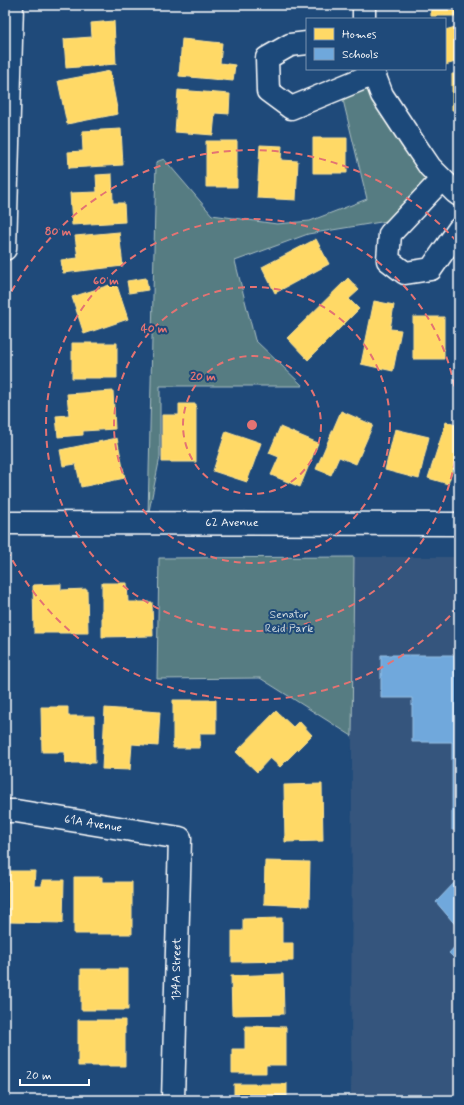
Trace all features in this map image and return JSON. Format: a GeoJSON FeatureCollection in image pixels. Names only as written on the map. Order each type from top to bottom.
{"type":"FeatureCollection","features":[{"type":"Feature","properties":{"kind":"street"},"geometry":{"type":"LineString","coordinates":[[5,249],[12,5]]}},
{"type":"Feature","properties":{"kind":"street"},"geometry":{"type":"LineString","coordinates":[[364,5],[364,18]]}},
{"type":"Feature","properties":{"kind":"street"},"geometry":{"type":"LineString","coordinates":[[306,43],[290,45],[268,58],[268,90],[291,108],[373,72],[382,95],[411,140],[430,167],[459,195]]}},
{"type":"Feature","properties":{"kind":"street"},"geometry":{"type":"LineString","coordinates":[[442,178],[390,234],[388,260],[405,273],[431,269],[459,229]]}},
{"type":"Feature","properties":{"kind":"street","name":"62 Avenue"},"geometry":{"type":"LineString","coordinates":[[5,522],[459,524]]}},
{"type":"Feature","properties":{"kind":"street","name":"61A Avenue"},"geometry":{"type":"LineString","coordinates":[[5,811],[16,811],[180,838]]}},
{"type":"Feature","properties":{"kind":"street","name":"134A Street"},"geometry":{"type":"LineString","coordinates":[[173,1100],[180,838]]}},
{"type":"Feature","properties":{"kind":"shaded area"},"geometry":{"type":"Polygon","coordinates":[[[354,557],[459,557],[459,1100],[351,1100],[354,557]]]}},
{"type":"Feature","properties":{"kind":"green space"},"geometry":{"type":"Polygon","coordinates":[[[368,86],[433,179],[387,221],[308,234],[235,261],[255,340],[303,386],[160,386],[160,457],[148,516],[156,162],[164,159],[212,215],[277,224],[310,221],[367,199],[343,100],[368,86]]]}},
{"type":"Feature","properties":{"kind":"green space","name":"Senator Reid Park"},"geometry":{"type":"Polygon","coordinates":[[[354,557],[352,736],[260,678],[157,679],[159,558],[354,557]]]}},
{"type":"Feature","properties":{"kind":"building: Homes"},"geometry":{"type":"Polygon","coordinates":[[[73,5],[127,5],[127,9],[73,7],[73,5]]]}},
{"type":"Feature","properties":{"kind":"building: Homes"},"geometry":{"type":"Polygon","coordinates":[[[431,5],[459,5],[459,16],[431,16],[431,5]]]}},
{"type":"Feature","properties":{"kind":"building: Homes"},"geometry":{"type":"Polygon","coordinates":[[[114,21],[116,64],[66,68],[64,39],[92,37],[91,23],[114,21]]]}},
{"type":"Feature","properties":{"kind":"building: Homes"},"geometry":{"type":"Polygon","coordinates":[[[459,26],[459,61],[446,65],[446,30],[459,26]]]}},
{"type":"Feature","properties":{"kind":"building: Homes"},"geometry":{"type":"Polygon","coordinates":[[[182,39],[222,43],[220,63],[235,65],[233,81],[179,76],[182,39]]]}},
{"type":"Feature","properties":{"kind":"building: Homes"},"geometry":{"type":"Polygon","coordinates":[[[110,71],[118,114],[67,124],[58,81],[110,71]]]}},
{"type":"Feature","properties":{"kind":"building: Homes"},"geometry":{"type":"Polygon","coordinates":[[[452,74],[459,74],[459,110],[452,110],[452,74]]]}},
{"type":"Feature","properties":{"kind":"building: Homes"},"geometry":{"type":"Polygon","coordinates":[[[178,90],[230,94],[229,114],[215,113],[213,135],[175,132],[178,90]]]}},
{"type":"Feature","properties":{"kind":"building: Homes"},"geometry":{"type":"Polygon","coordinates":[[[121,129],[123,165],[69,168],[68,152],[83,151],[82,131],[121,129]]]}},
{"type":"Feature","properties":{"kind":"building: Homes"},"geometry":{"type":"Polygon","coordinates":[[[313,138],[347,138],[347,173],[313,173],[313,138]]]}},
{"type":"Feature","properties":{"kind":"building: Homes"},"geometry":{"type":"Polygon","coordinates":[[[206,141],[237,141],[237,187],[206,187],[206,141]]]}},
{"type":"Feature","properties":{"kind":"building: Homes"},"geometry":{"type":"Polygon","coordinates":[[[260,145],[282,146],[281,160],[298,161],[296,200],[257,198],[260,145]]]}},
{"type":"Feature","properties":{"kind":"building: Homes"},"geometry":{"type":"Polygon","coordinates":[[[112,174],[113,203],[124,203],[125,222],[72,225],[70,193],[97,192],[96,175],[112,174]]]}},
{"type":"Feature","properties":{"kind":"building: Homes"},"geometry":{"type":"Polygon","coordinates":[[[119,232],[123,266],[63,273],[61,260],[78,258],[75,236],[119,232]]]}},
{"type":"Feature","properties":{"kind":"building: Homes"},"geometry":{"type":"Polygon","coordinates":[[[316,239],[329,264],[275,293],[262,267],[316,239]]]}},
{"type":"Feature","properties":{"kind":"building: Homes"},"geometry":{"type":"Polygon","coordinates":[[[146,278],[148,290],[129,293],[127,281],[146,278]]]}},
{"type":"Feature","properties":{"kind":"building: Homes"},"geometry":{"type":"Polygon","coordinates":[[[348,278],[359,290],[349,299],[359,309],[308,360],[287,338],[348,278]]]}},
{"type":"Feature","properties":{"kind":"building: Homes"},"geometry":{"type":"Polygon","coordinates":[[[116,283],[128,319],[84,334],[72,297],[116,283]]]}},
{"type":"Feature","properties":{"kind":"building: Homes"},"geometry":{"type":"Polygon","coordinates":[[[374,301],[394,305],[390,329],[401,330],[393,371],[361,364],[374,301]]]}},
{"type":"Feature","properties":{"kind":"building: Homes"},"geometry":{"type":"Polygon","coordinates":[[[413,317],[444,317],[444,359],[413,359],[413,317]]]}},
{"type":"Feature","properties":{"kind":"building: Homes"},"geometry":{"type":"Polygon","coordinates":[[[72,343],[117,343],[117,378],[72,378],[72,343]]]}},
{"type":"Feature","properties":{"kind":"building: Homes"},"geometry":{"type":"Polygon","coordinates":[[[113,391],[115,429],[83,431],[83,435],[58,437],[56,416],[69,415],[67,394],[113,391]]]}},
{"type":"Feature","properties":{"kind":"building: Homes"},"geometry":{"type":"Polygon","coordinates":[[[179,404],[196,404],[196,462],[162,462],[162,415],[179,415],[179,404]]]}},
{"type":"Feature","properties":{"kind":"building: Homes"},"geometry":{"type":"Polygon","coordinates":[[[341,411],[373,425],[356,464],[339,457],[331,475],[316,469],[341,411]]]}},
{"type":"Feature","properties":{"kind":"building: Homes"},"geometry":{"type":"Polygon","coordinates":[[[446,422],[459,426],[459,470],[453,469],[448,484],[428,478],[446,422]]]}},
{"type":"Feature","properties":{"kind":"building: Homes"},"geometry":{"type":"Polygon","coordinates":[[[280,427],[318,443],[300,487],[271,475],[279,457],[269,453],[280,427]]]}},
{"type":"Feature","properties":{"kind":"building: Homes"},"geometry":{"type":"Polygon","coordinates":[[[395,429],[429,437],[419,479],[385,470],[395,429]]]}},
{"type":"Feature","properties":{"kind":"building: Homes"},"geometry":{"type":"Polygon","coordinates":[[[226,431],[261,443],[247,482],[213,471],[226,431]]]}},
{"type":"Feature","properties":{"kind":"building: Homes"},"geometry":{"type":"Polygon","coordinates":[[[117,438],[125,478],[81,487],[76,464],[63,466],[60,450],[117,438]]]}},
{"type":"Feature","properties":{"kind":"building: Homes"},"geometry":{"type":"Polygon","coordinates":[[[102,583],[127,583],[128,602],[152,602],[153,636],[102,637],[102,583]]]}},
{"type":"Feature","properties":{"kind":"building: Homes"},"geometry":{"type":"Polygon","coordinates":[[[61,584],[61,590],[87,589],[88,633],[34,633],[33,585],[61,584]]]}},
{"type":"Feature","properties":{"kind":"building: Homes"},"geometry":{"type":"Polygon","coordinates":[[[173,700],[216,700],[216,733],[200,733],[200,748],[173,748],[173,700]]]}},
{"type":"Feature","properties":{"kind":"building: Homes"},"geometry":{"type":"Polygon","coordinates":[[[41,707],[68,707],[68,716],[94,716],[95,763],[65,763],[65,752],[42,752],[41,707]]]}},
{"type":"Feature","properties":{"kind":"building: Homes"},"geometry":{"type":"Polygon","coordinates":[[[105,708],[160,712],[158,746],[132,744],[130,770],[102,769],[105,708]]]}},
{"type":"Feature","properties":{"kind":"building: Homes"},"geometry":{"type":"Polygon","coordinates":[[[276,711],[293,727],[299,721],[312,735],[280,767],[270,758],[257,772],[236,752],[276,711]]]}},
{"type":"Feature","properties":{"kind":"building: Homes"},"geometry":{"type":"Polygon","coordinates":[[[322,784],[323,841],[285,842],[284,785],[322,784]]]}},
{"type":"Feature","properties":{"kind":"building: Homes"},"geometry":{"type":"Polygon","coordinates":[[[265,861],[310,862],[309,906],[264,904],[265,861]]]}},
{"type":"Feature","properties":{"kind":"building: Homes"},"geometry":{"type":"Polygon","coordinates":[[[8,871],[35,871],[34,886],[42,886],[42,880],[64,880],[63,923],[7,922],[8,871]]]}},
{"type":"Feature","properties":{"kind":"building: Homes"},"geometry":{"type":"Polygon","coordinates":[[[74,877],[102,877],[102,882],[132,882],[132,934],[74,934],[74,877]]]}},
{"type":"Feature","properties":{"kind":"building: Homes"},"geometry":{"type":"Polygon","coordinates":[[[282,918],[282,943],[293,943],[293,961],[232,962],[232,931],[243,931],[243,919],[282,918]]]}},
{"type":"Feature","properties":{"kind":"building: Homes"},"geometry":{"type":"Polygon","coordinates":[[[81,969],[128,969],[128,1010],[81,1010],[81,969]]]}},
{"type":"Feature","properties":{"kind":"building: Homes"},"geometry":{"type":"Polygon","coordinates":[[[283,974],[284,1014],[232,1015],[231,976],[283,974]]]}},
{"type":"Feature","properties":{"kind":"building: Homes"},"geometry":{"type":"Polygon","coordinates":[[[78,1020],[125,1020],[125,1066],[78,1066],[78,1020]]]}},
{"type":"Feature","properties":{"kind":"building: Homes"},"geometry":{"type":"Polygon","coordinates":[[[245,1026],[286,1027],[286,1065],[266,1065],[266,1073],[232,1073],[232,1049],[245,1049],[245,1026]]]}},
{"type":"Feature","properties":{"kind":"building: Homes"},"geometry":{"type":"Polygon","coordinates":[[[234,1084],[287,1084],[287,1100],[234,1100],[234,1084]]]}},
{"type":"Feature","properties":{"kind":"building: Schools"},"geometry":{"type":"Polygon","coordinates":[[[381,655],[459,655],[459,830],[452,830],[452,742],[412,742],[412,698],[381,698],[381,655]]]}},
{"type":"Feature","properties":{"kind":"building: Schools"},"geometry":{"type":"Polygon","coordinates":[[[459,878],[459,929],[436,902],[459,878]]]}},
{"type":"Feature","properties":{"kind":"building: Schools"},"geometry":{"type":"Polygon","coordinates":[[[459,942],[459,963],[449,953],[459,942]]]}}]}
